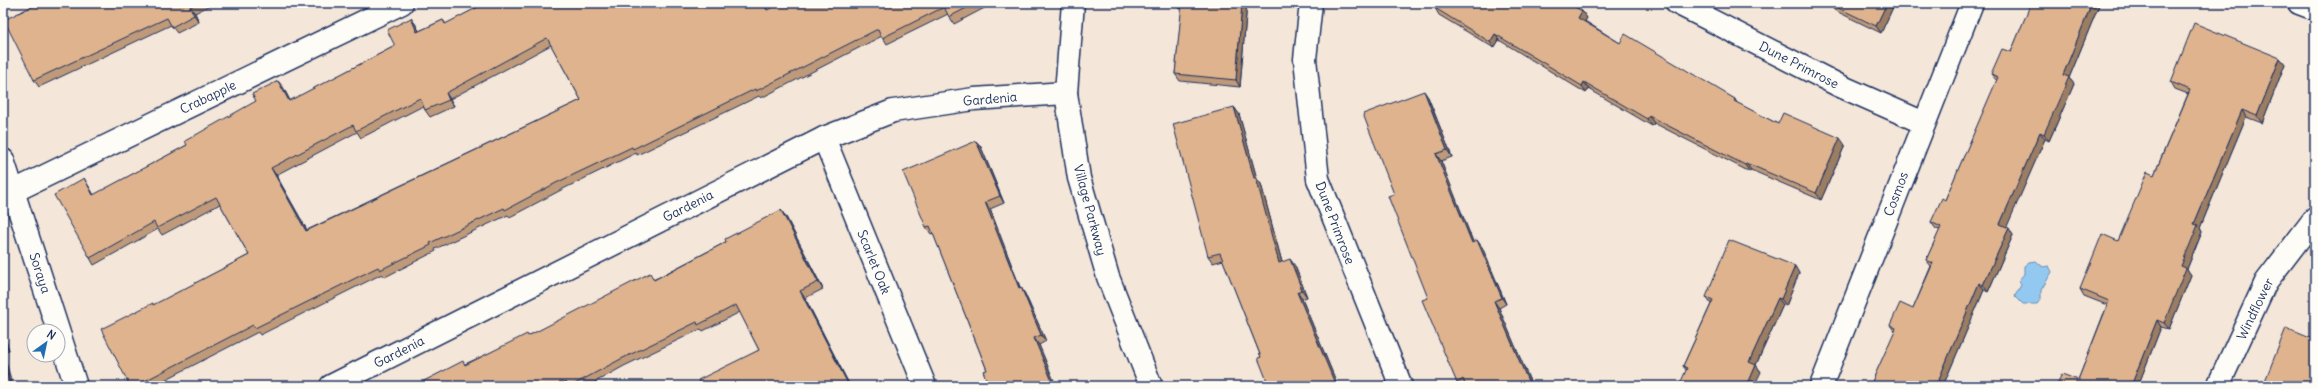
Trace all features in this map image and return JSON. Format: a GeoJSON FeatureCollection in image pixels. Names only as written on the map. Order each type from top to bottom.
{"type":"FeatureCollection","features":[{"type":"Feature","properties":{"kind":"street","name":"Crabapple"},"geometry":{"type":"LineString","coordinates":[[14,190],[402,3]]}},
{"type":"Feature","properties":{"kind":"street","name":"Village Parkway"},"geometry":{"type":"LineString","coordinates":[[1073,3],[1066,93],[1079,178],[1108,277],[1151,386]]}},
{"type":"Feature","properties":{"kind":"street","name":"Dune Primrose"},"geometry":{"type":"LineString","coordinates":[[1311,3],[1305,59],[1318,179],[1401,386]]}},
{"type":"Feature","properties":{"kind":"street","name":"Dune Primrose"},"geometry":{"type":"LineString","coordinates":[[1677,3],[1838,85],[1924,123]]}},
{"type":"Feature","properties":{"kind":"street","name":"Cosmos"},"geometry":{"type":"LineString","coordinates":[[1821,386],[1972,3]]}},
{"type":"Feature","properties":{"kind":"street"},"geometry":{"type":"LineString","coordinates":[[2299,3],[2315,9]]}},
{"type":"Feature","properties":{"kind":"street","name":"Gardenia"},"geometry":{"type":"LineString","coordinates":[[331,386],[824,138],[893,111],[974,99],[1066,93]]}},
{"type":"Feature","properties":{"kind":"street","name":"Scarlet Oak"},"geometry":{"type":"LineString","coordinates":[[824,138],[925,386]]}},
{"type":"Feature","properties":{"kind":"street","name":"Soraya"},"geometry":{"type":"LineString","coordinates":[[3,160],[14,190],[76,386]]}},
{"type":"Feature","properties":{"kind":"street","name":"Windflower"},"geometry":{"type":"LineString","coordinates":[[2218,386],[2266,282],[2315,218]]}},
{"type":"Feature","properties":{"kind":"water"},"geometry":{"type":"Polygon","coordinates":[[[2036,261],[2043,267],[2049,266],[2052,272],[2041,290],[2041,299],[2037,304],[2023,304],[2015,296],[2021,285],[2019,280],[2024,274],[2024,266],[2029,262],[2036,261]]]}},
{"type":"Feature","properties":{"kind":"building"},"geometry":{"type":"Polygon","coordinates":[[[39,3],[197,3],[190,7],[194,15],[172,27],[167,18],[34,80],[4,20],[39,3]]]}},
{"type":"Feature","properties":{"kind":"building"},"geometry":{"type":"Polygon","coordinates":[[[486,3],[763,3],[767,10],[782,3],[976,3],[949,17],[944,7],[882,38],[878,29],[756,91],[755,89],[633,149],[632,147],[556,183],[505,210],[504,208],[430,243],[431,245],[380,270],[378,267],[255,328],[253,325],[135,386],[130,386],[101,329],[153,303],[153,305],[249,255],[216,197],[157,228],[154,222],[90,258],[54,195],[84,178],[93,195],[187,145],[185,141],[256,101],[252,94],[278,81],[289,101],[395,46],[387,30],[411,18],[417,32],[443,20],[445,24],[486,3]],[[547,38],[446,93],[449,100],[425,110],[420,98],[356,131],[353,125],[271,168],[306,231],[581,100],[547,38]]]}},
{"type":"Feature","properties":{"kind":"building"},"geometry":{"type":"Polygon","coordinates":[[[1182,3],[1242,3],[1236,80],[1175,74],[1182,3]]]}},
{"type":"Feature","properties":{"kind":"building"},"geometry":{"type":"Polygon","coordinates":[[[1435,3],[1568,3],[1582,11],[1578,18],[1620,43],[1625,34],[1735,99],[1734,101],[1778,124],[1783,113],[1840,138],[1816,193],[1746,163],[1745,165],[1649,116],[1647,119],[1584,82],[1582,86],[1495,34],[1490,42],[1435,8],[1437,4],[1435,3]]]}},
{"type":"Feature","properties":{"kind":"building"},"geometry":{"type":"Polygon","coordinates":[[[1830,3],[1887,3],[1876,26],[1830,3]]]}},
{"type":"Feature","properties":{"kind":"building"},"geometry":{"type":"Polygon","coordinates":[[[2031,3],[2092,3],[2063,75],[2069,77],[2044,134],[2040,132],[2000,224],[2009,228],[1983,285],[1979,283],[1936,386],[1870,386],[1896,328],[1890,325],[1900,303],[1913,309],[1933,263],[1926,260],[1941,227],[1931,222],[1942,198],[1945,200],[1998,77],[1991,74],[2002,49],[2011,52],[2031,3]]]}},
{"type":"Feature","properties":{"kind":"building"},"geometry":{"type":"Polygon","coordinates":[[[2194,23],[2280,58],[2257,116],[2242,110],[2194,224],[2198,225],[2181,266],[2186,268],[2164,323],[2157,320],[2131,386],[2056,386],[2062,374],[2078,380],[2109,301],[2080,289],[2102,234],[2118,241],[2147,172],[2154,175],[2190,90],[2171,82],[2194,23]]]}},
{"type":"Feature","properties":{"kind":"building"},"geometry":{"type":"Polygon","coordinates":[[[1424,91],[1447,150],[1436,154],[1472,243],[1477,240],[1502,298],[1494,301],[1530,386],[1466,386],[1463,379],[1457,383],[1422,300],[1428,298],[1388,196],[1394,194],[1363,114],[1424,91]]]}},
{"type":"Feature","properties":{"kind":"building"},"geometry":{"type":"Polygon","coordinates":[[[1234,107],[1254,178],[1256,178],[1279,263],[1290,259],[1302,290],[1297,292],[1336,386],[1269,386],[1258,358],[1261,357],[1220,253],[1208,256],[1173,124],[1234,107]]]}},
{"type":"Feature","properties":{"kind":"building"},"geometry":{"type":"Polygon","coordinates":[[[976,141],[1000,196],[985,202],[1019,288],[1021,287],[1041,335],[1034,338],[1054,386],[989,386],[983,371],[987,370],[930,226],[926,227],[903,172],[976,141]]]}},
{"type":"Feature","properties":{"kind":"building"},"geometry":{"type":"Polygon","coordinates":[[[781,210],[818,282],[800,291],[848,384],[845,386],[695,386],[700,383],[698,380],[759,350],[736,305],[698,325],[697,322],[619,360],[571,386],[568,386],[566,382],[559,386],[414,386],[463,361],[465,365],[527,334],[528,336],[650,273],[654,280],[726,242],[725,239],[781,210]]]}},
{"type":"Feature","properties":{"kind":"building"},"geometry":{"type":"Polygon","coordinates":[[[1729,240],[1795,266],[1781,299],[1778,298],[1749,362],[1756,365],[1747,386],[1679,386],[1687,368],[1683,366],[1713,300],[1706,297],[1729,240]]]}},
{"type":"Feature","properties":{"kind":"building"},"geometry":{"type":"Polygon","coordinates":[[[2286,328],[2315,340],[2315,386],[2263,386],[2286,328]]]}},
{"type":"Feature","properties":{"kind":"building"},"geometry":{"type":"Polygon","coordinates":[[[3,361],[11,386],[3,386],[3,361]]]}}]}
